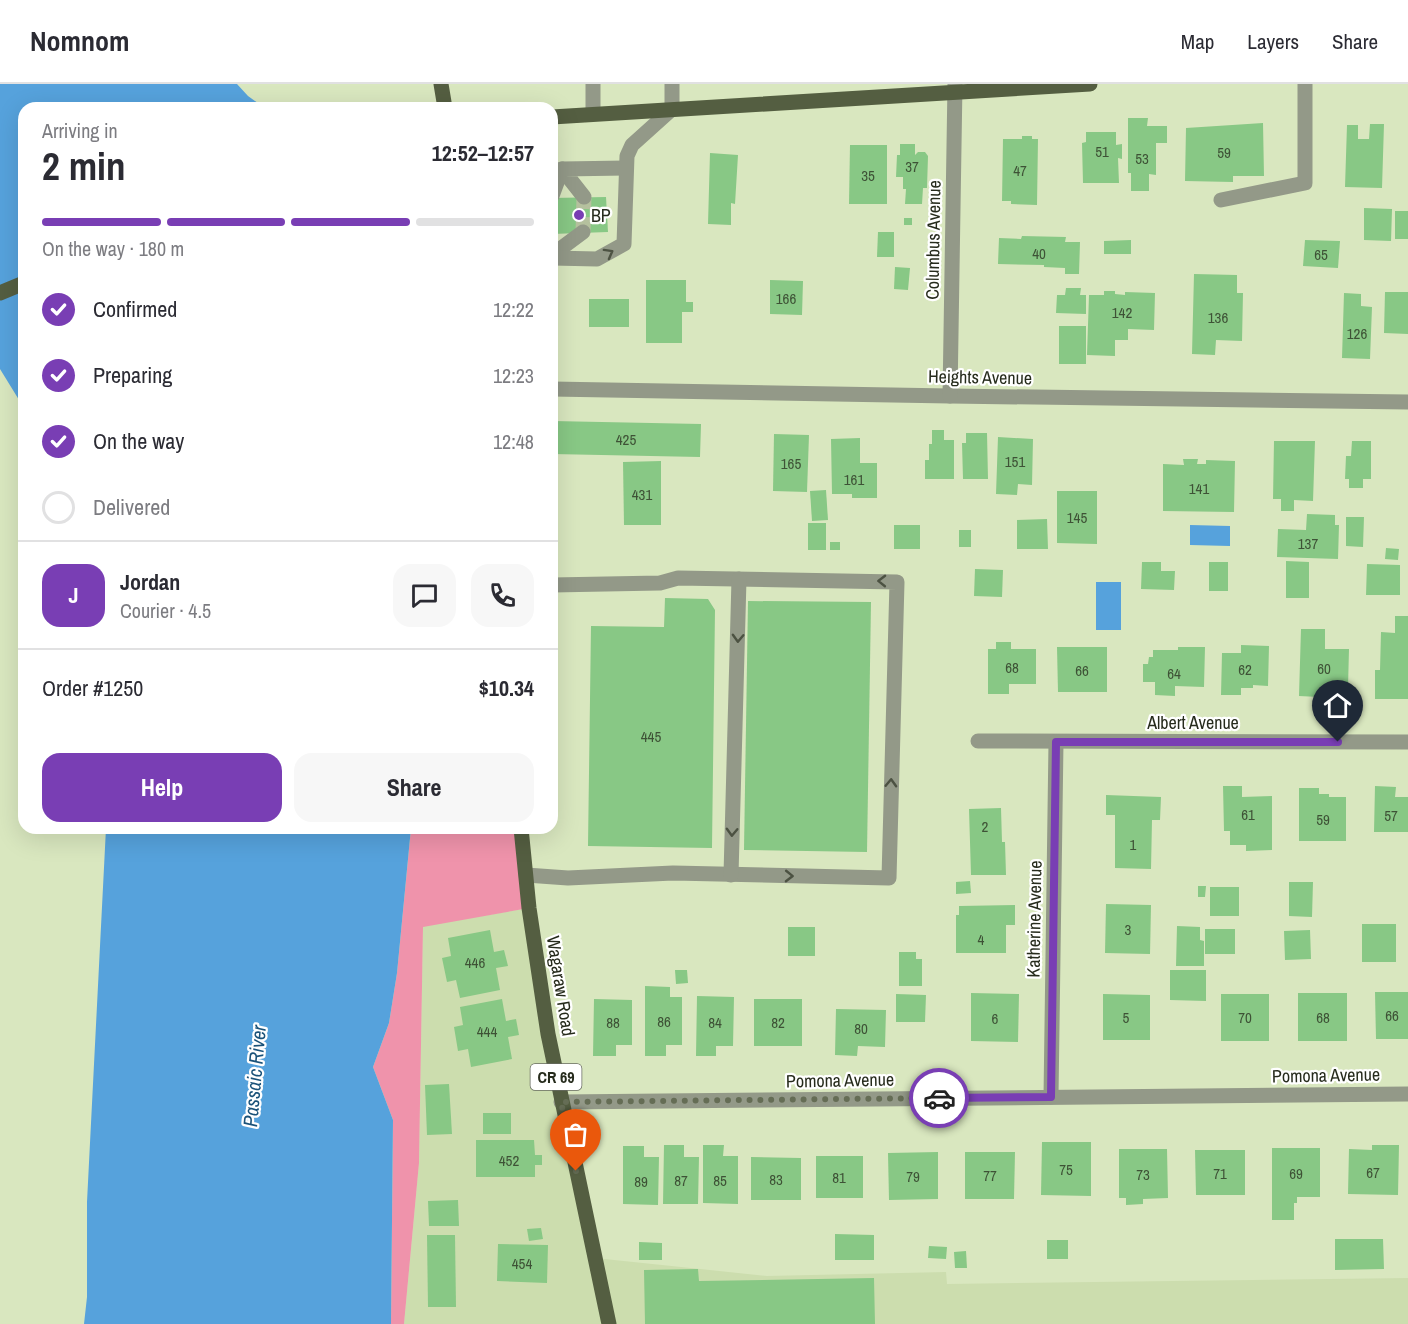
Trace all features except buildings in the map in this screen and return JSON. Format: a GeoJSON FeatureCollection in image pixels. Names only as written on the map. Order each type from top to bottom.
{"type":"FeatureCollection","features":[{"type":"Feature","properties":{"kind":"main road"},"geometry":{"type":"LineString","coordinates":[[441,84],[444,102]]}},
{"type":"Feature","properties":{"kind":"main road"},"geometry":{"type":"LineString","coordinates":[[558,117],[955,88],[1090,84]]}},
{"type":"Feature","properties":{"kind":"main road"},"geometry":{"type":"LineString","coordinates":[[0,293],[18,286]]}},
{"type":"Feature","properties":{"kind":"main road","name":"Wagaraw Road"},"geometry":{"type":"LineString","coordinates":[[522,834],[541,991],[561,1102],[609,1324]]}},
{"type":"Feature","properties":{"kind":"street"},"geometry":{"type":"LineString","coordinates":[[593,84],[593,114]]}},
{"type":"Feature","properties":{"kind":"street"},"geometry":{"type":"LineString","coordinates":[[558,256],[597,259],[624,244],[627,156],[632,145],[672,109],[672,84]]}},
{"type":"Feature","properties":{"kind":"street"},"geometry":{"type":"LineString","coordinates":[[1221,200],[1305,183],[1305,84]]}},
{"type":"Feature","properties":{"kind":"street","name":"Columbus Avenue"},"geometry":{"type":"LineString","coordinates":[[950,396],[955,88]]}},
{"type":"Feature","properties":{"kind":"street"},"geometry":{"type":"LineString","coordinates":[[558,173],[626,168]]}},
{"type":"Feature","properties":{"kind":"street"},"geometry":{"type":"LineString","coordinates":[[558,174],[584,198]]}},
{"type":"Feature","properties":{"kind":"street"},"geometry":{"type":"LineString","coordinates":[[558,251],[583,232]]}},
{"type":"Feature","properties":{"kind":"street","name":"Heights Avenue"},"geometry":{"type":"LineString","coordinates":[[558,389],[1408,402]]}},
{"type":"Feature","properties":{"kind":"street"},"geometry":{"type":"LineString","coordinates":[[525,875],[568,878],[673,873],[889,878],[897,582],[678,578],[660,583],[558,585]]}},
{"type":"Feature","properties":{"kind":"street"},"geometry":{"type":"LineString","coordinates":[[730,874],[739,579]]}},
{"type":"Feature","properties":{"kind":"street","name":"Albert Avenue"},"geometry":{"type":"LineString","coordinates":[[978,741],[1408,742]]}},
{"type":"Feature","properties":{"kind":"street","name":"Katherine Avenue"},"geometry":{"type":"LineString","coordinates":[[1051,1097],[1056,742]]}},
{"type":"Feature","properties":{"kind":"street","name":"Pomona Avenue"},"geometry":{"type":"LineString","coordinates":[[561,1102],[1408,1094]]}},
{"type":"Feature","properties":{"kind":"shaded area"},"geometry":{"type":"Polygon","coordinates":[[[410,834],[522,834],[529,908],[423,927],[419,1163],[404,1324],[391,1324],[393,1120],[373,1067],[389,1023],[397,973],[410,834]]]}},
{"type":"Feature","properties":{"kind":"shaded area"},"geometry":{"type":"Polygon","coordinates":[[[529,908],[595,1258],[767,1276],[946,1272],[947,1284],[1408,1278],[1408,1324],[404,1324],[419,1163],[423,926],[529,908]]]}},
{"type":"Feature","properties":{"kind":"water"},"geometry":{"type":"Polygon","coordinates":[[[0,84],[237,84],[256,102],[18,102],[18,398],[0,369],[0,84]]]}},
{"type":"Feature","properties":{"kind":"water"},"geometry":{"type":"Polygon","coordinates":[[[1190,525],[1230,526],[1230,546],[1190,545],[1190,525]]]}},
{"type":"Feature","properties":{"kind":"water"},"geometry":{"type":"Polygon","coordinates":[[[1096,582],[1121,582],[1121,630],[1096,630],[1096,582]]]}},
{"type":"Feature","properties":{"kind":"water","name":"Passaic River"},"geometry":{"type":"Polygon","coordinates":[[[106,834],[410,834],[397,973],[389,1023],[373,1067],[393,1120],[391,1324],[84,1324],[87,1297],[87,1202],[106,834]]]}},
{"type":"Feature","properties":{"kind":"tunnel"},"geometry":{"type":"LineString","coordinates":[[583,232],[584,197]]}},
{"type":"Feature","properties":{"kind":"way so far"},"geometry":{"type":"LineString","coordinates":[[576,1171],[561,1102],[939,1098]]}},
{"type":"Feature","properties":{"kind":"place","name":"BP"},"geometry":{"type":"Point","coordinates":[579,215]}},
{"type":"Feature","properties":{"kind":"route"},"geometry":{"type":"LineString","coordinates":[[939,1098],[1051,1097],[1056,742],[1338,742]]}}]}
